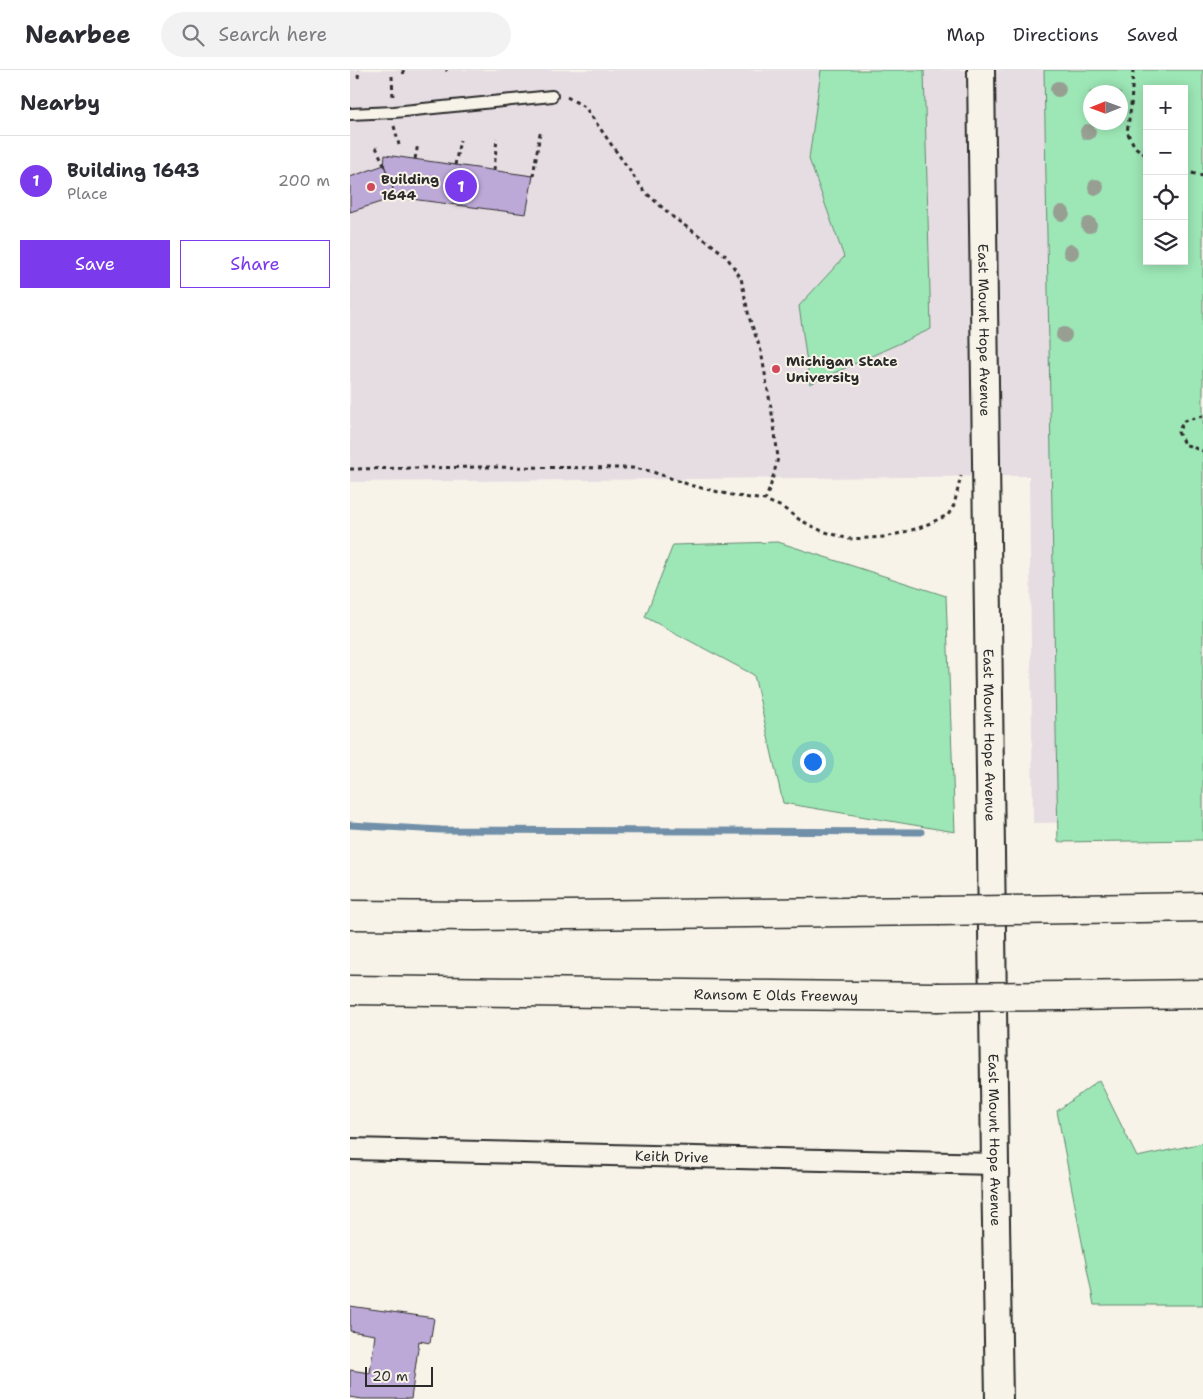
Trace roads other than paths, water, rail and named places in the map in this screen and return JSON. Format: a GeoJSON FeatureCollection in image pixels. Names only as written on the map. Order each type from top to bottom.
{"type":"FeatureCollection","features":[{"type":"Feature","properties":{"kind":"highway"},"geometry":{"type":"LineString","coordinates":[[350,915],[486,916],[1203,907]]}},
{"type":"Feature","properties":{"kind":"highway","name":"Ransom E Olds Freeway"},"geometry":{"type":"LineString","coordinates":[[350,990],[936,998],[1203,994]]}},
{"type":"Feature","properties":{"kind":"street","name":"East Mount Hope Avenue"},"geometry":{"type":"LineString","coordinates":[[981,70],[995,1164],[1000,1399]]}},
{"type":"Feature","properties":{"kind":"street","name":"Keith Drive"},"geometry":{"type":"LineString","coordinates":[[350,1149],[995,1164]]}},
{"type":"Feature","properties":{"kind":"lane"},"geometry":{"type":"LineString","coordinates":[[350,114],[394,112],[552,96]]}},
{"type":"Feature","properties":{"kind":"waterway"},"geometry":{"type":"LineString","coordinates":[[350,825],[441,830],[921,832]]}},
{"type":"Feature","properties":{"kind":"place","name":"Building 1643"},"geometry":{"type":"Point","coordinates":[461,186]}},
{"type":"Feature","properties":{"kind":"place","name":"Building 1644"},"geometry":{"type":"Point","coordinates":[371,187]}},
{"type":"Feature","properties":{"kind":"place","name":"Michigan State University"},"geometry":{"type":"Point","coordinates":[776,369]}}]}
